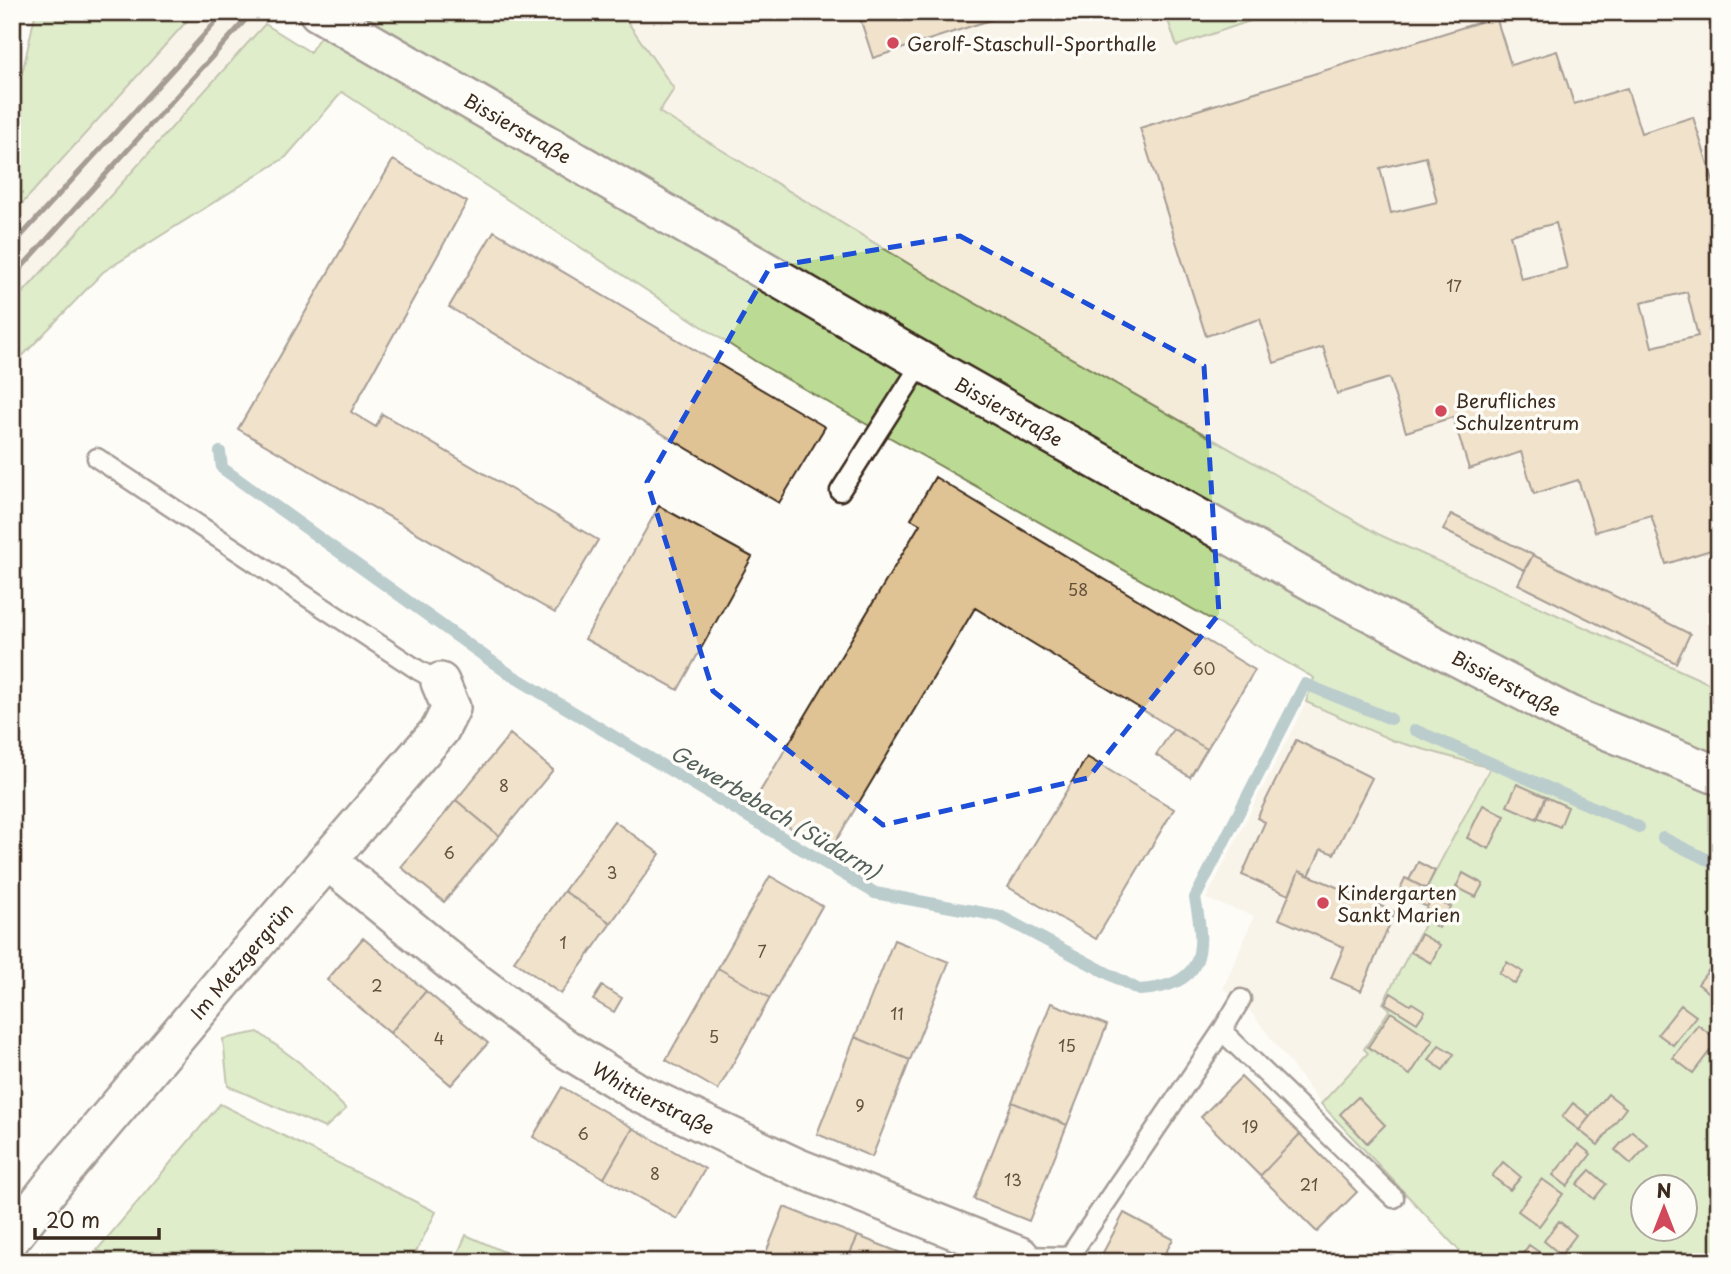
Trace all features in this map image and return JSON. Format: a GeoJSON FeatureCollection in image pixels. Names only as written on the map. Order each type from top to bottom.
{"type":"FeatureCollection","features":[{"type":"Feature","properties":{"kind":"street","name":"Bissierstraße"},"geometry":{"type":"LineString","coordinates":[[325,16],[923,361],[1328,590],[1569,715],[1719,776]]}},
{"type":"Feature","properties":{"kind":"street","name":"Im Metzgergrün"},"geometry":{"type":"LineString","coordinates":[[12,1237],[81,1151],[440,730],[451,708],[440,682]]}},
{"type":"Feature","properties":{"kind":"street","name":"Whittierstraße"},"geometry":{"type":"LineString","coordinates":[[328,861],[473,980],[565,1048],[637,1092],[796,1167],[1019,1259]]}},
{"type":"Feature","properties":{"kind":"lane"},"geometry":{"type":"LineString","coordinates":[[840,491],[923,361]]}},
{"type":"Feature","properties":{"kind":"lane"},"geometry":{"type":"LineString","coordinates":[[96,458],[440,682]]}},
{"type":"Feature","properties":{"kind":"lane"},"geometry":{"type":"LineString","coordinates":[[1019,1259],[1069,1257],[1241,999]]}},
{"type":"Feature","properties":{"kind":"lane"},"geometry":{"type":"LineString","coordinates":[[1222,1031],[1394,1198]]}},
{"type":"Feature","properties":{"kind":"highlighted area"},"geometry":{"type":"Polygon","coordinates":[[[960,236],[1204,366],[1219,614],[1088,778],[883,825],[713,691],[647,482],[770,267],[960,236]]]}},
{"type":"Feature","properties":{"kind":"shaded area"},"geometry":{"type":"Polygon","coordinates":[[[195,12],[275,12],[12,305],[12,215],[195,12]]]}},
{"type":"Feature","properties":{"kind":"shaded area","name":"Berufliches Schulzentrum"},"geometry":{"type":"Polygon","coordinates":[[[624,12],[1719,12],[1719,688],[1380,535],[947,287],[658,111],[674,88],[627,21],[624,12]]]}},
{"type":"Feature","properties":{"kind":"shaded area","name":"Kindergarten Sankt Marien"},"geometry":{"type":"Polygon","coordinates":[[[1306,702],[1394,741],[1491,768],[1435,893],[1426,921],[1383,1003],[1391,1009],[1364,1048],[1369,1053],[1321,1104],[1241,999],[1223,989],[1254,916],[1206,899],[1306,702]]]}},
{"type":"Feature","properties":{"kind":"green space"},"geometry":{"type":"Polygon","coordinates":[[[36,12],[195,12],[12,215],[12,103],[23,70],[36,12]]]}},
{"type":"Feature","properties":{"kind":"green space"},"geometry":{"type":"Polygon","coordinates":[[[336,12],[624,12],[627,21],[674,89],[659,112],[947,287],[1380,535],[1719,688],[1719,1262],[1470,1262],[1321,1104],[1368,1053],[1364,1049],[1390,1009],[1383,1003],[1426,921],[1421,918],[1434,893],[1426,889],[1490,768],[1394,741],[1306,702],[1314,678],[755,361],[342,92],[286,157],[103,272],[12,367],[12,305],[265,24],[310,52],[336,12]]]}},
{"type":"Feature","properties":{"kind":"green space"},"geometry":{"type":"Polygon","coordinates":[[[1165,12],[1276,12],[1177,46],[1165,12]]]}},
{"type":"Feature","properties":{"kind":"green space"},"geometry":{"type":"Polygon","coordinates":[[[258,1032],[300,1063],[346,1109],[325,1128],[228,1086],[223,1039],[258,1032]]]}},
{"type":"Feature","properties":{"kind":"green space"},"geometry":{"type":"Polygon","coordinates":[[[220,1104],[436,1212],[411,1262],[126,1262],[97,1250],[220,1104]]]}},
{"type":"Feature","properties":{"kind":"green space"},"geometry":{"type":"Polygon","coordinates":[[[466,1235],[520,1259],[519,1262],[454,1262],[466,1235]]]}},
{"type":"Feature","properties":{"kind":"building","name":"Gerolf-Staschull-Sporthalle"},"geometry":{"type":"Polygon","coordinates":[[[858,12],[1015,12],[873,58],[858,12]]]}},
{"type":"Feature","properties":{"kind":"building"},"geometry":{"type":"Polygon","coordinates":[[[1496,17],[1511,65],[1557,51],[1574,104],[1627,88],[1641,133],[1693,117],[1719,199],[1719,563],[1714,549],[1666,564],[1651,515],[1595,532],[1578,480],[1534,494],[1521,452],[1469,469],[1453,417],[1406,432],[1389,378],[1337,394],[1323,347],[1274,363],[1260,319],[1206,336],[1140,128],[1496,17]],[[1426,157],[1380,168],[1391,213],[1437,202],[1426,157]],[[1556,223],[1510,235],[1521,279],[1567,268],[1556,223]],[[1687,292],[1641,303],[1652,347],[1698,336],[1687,292]]]}},
{"type":"Feature","properties":{"kind":"building"},"geometry":{"type":"Polygon","coordinates":[[[393,160],[467,202],[351,412],[376,427],[382,414],[598,540],[555,613],[238,429],[393,160]]]}},
{"type":"Feature","properties":{"kind":"building"},"geometry":{"type":"Polygon","coordinates":[[[494,231],[825,427],[779,503],[449,307],[494,231]]]}},
{"type":"Feature","properties":{"kind":"building"},"geometry":{"type":"Polygon","coordinates":[[[935,477],[1255,670],[1207,749],[975,608],[830,851],[752,805],[920,524],[911,519],[935,477]]]}},
{"type":"Feature","properties":{"kind":"building"},"geometry":{"type":"Polygon","coordinates":[[[659,506],[752,557],[678,690],[585,639],[659,506]]]}},
{"type":"Feature","properties":{"kind":"building"},"geometry":{"type":"Polygon","coordinates":[[[1451,514],[1533,555],[1524,570],[1443,530],[1451,514]]]}},
{"type":"Feature","properties":{"kind":"building"},"geometry":{"type":"Polygon","coordinates":[[[1533,555],[1690,634],[1676,663],[1518,584],[1533,555]]]}},
{"type":"Feature","properties":{"kind":"building"},"geometry":{"type":"Polygon","coordinates":[[[1173,729],[1207,749],[1190,777],[1156,755],[1173,729]]]}},
{"type":"Feature","properties":{"kind":"building"},"geometry":{"type":"Polygon","coordinates":[[[510,734],[553,770],[499,836],[456,800],[510,734]]]}},
{"type":"Feature","properties":{"kind":"building"},"geometry":{"type":"Polygon","coordinates":[[[1296,740],[1372,778],[1334,854],[1321,849],[1309,876],[1299,871],[1289,895],[1242,875],[1265,822],[1257,818],[1296,740]]]}},
{"type":"Feature","properties":{"kind":"building"},"geometry":{"type":"Polygon","coordinates":[[[1087,757],[1174,809],[1096,939],[1008,887],[1087,757]]]}},
{"type":"Feature","properties":{"kind":"building"},"geometry":{"type":"Polygon","coordinates":[[[1517,784],[1546,797],[1537,819],[1507,806],[1517,784]]]}},
{"type":"Feature","properties":{"kind":"building"},"geometry":{"type":"Polygon","coordinates":[[[1546,797],[1568,807],[1560,827],[1537,817],[1546,797]]]}},
{"type":"Feature","properties":{"kind":"building"},"geometry":{"type":"Polygon","coordinates":[[[456,800],[499,836],[444,902],[401,867],[456,800]]]}},
{"type":"Feature","properties":{"kind":"building"},"geometry":{"type":"Polygon","coordinates":[[[1483,805],[1505,816],[1489,849],[1467,838],[1483,805]]]}},
{"type":"Feature","properties":{"kind":"building"},"geometry":{"type":"Polygon","coordinates":[[[614,821],[660,854],[611,923],[564,891],[614,821]]]}},
{"type":"Feature","properties":{"kind":"building"},"geometry":{"type":"Polygon","coordinates":[[[1418,862],[1435,871],[1426,889],[1409,880],[1418,862]]]}},
{"type":"Feature","properties":{"kind":"building"},"geometry":{"type":"Polygon","coordinates":[[[1299,871],[1395,912],[1361,991],[1331,978],[1344,947],[1279,919],[1299,871]]]}},
{"type":"Feature","properties":{"kind":"building"},"geometry":{"type":"Polygon","coordinates":[[[1463,873],[1483,884],[1476,897],[1456,887],[1463,873]]]}},
{"type":"Feature","properties":{"kind":"building"},"geometry":{"type":"Polygon","coordinates":[[[770,876],[822,906],[770,998],[718,968],[770,876]]]}},
{"type":"Feature","properties":{"kind":"building"},"geometry":{"type":"Polygon","coordinates":[[[1405,878],[1435,893],[1427,907],[1398,893],[1405,878]]]}},
{"type":"Feature","properties":{"kind":"building"},"geometry":{"type":"Polygon","coordinates":[[[564,891],[611,923],[561,994],[514,961],[564,891]]]}},
{"type":"Feature","properties":{"kind":"building"},"geometry":{"type":"Polygon","coordinates":[[[1432,898],[1451,907],[1439,928],[1421,918],[1432,898]]]}},
{"type":"Feature","properties":{"kind":"building"},"geometry":{"type":"Polygon","coordinates":[[[1421,934],[1440,945],[1431,963],[1411,952],[1421,934]]]}},
{"type":"Feature","properties":{"kind":"building"},"geometry":{"type":"Polygon","coordinates":[[[363,938],[426,991],[390,1033],[327,980],[363,938]]]}},
{"type":"Feature","properties":{"kind":"building"},"geometry":{"type":"Polygon","coordinates":[[[894,940],[949,962],[910,1060],[855,1037],[894,940]]]}},
{"type":"Feature","properties":{"kind":"building"},"geometry":{"type":"Polygon","coordinates":[[[1507,962],[1523,972],[1515,984],[1499,973],[1507,962]]]}},
{"type":"Feature","properties":{"kind":"building"},"geometry":{"type":"Polygon","coordinates":[[[1714,963],[1719,967],[1719,984],[1711,994],[1698,984],[1714,963]]]}},
{"type":"Feature","properties":{"kind":"building"},"geometry":{"type":"Polygon","coordinates":[[[718,968],[770,998],[718,1090],[666,1060],[718,968]]]}},
{"type":"Feature","properties":{"kind":"building"},"geometry":{"type":"Polygon","coordinates":[[[602,986],[622,998],[614,1012],[593,1000],[602,986]]]}},
{"type":"Feature","properties":{"kind":"building"},"geometry":{"type":"Polygon","coordinates":[[[426,991],[488,1043],[451,1085],[390,1033],[426,991]]]}},
{"type":"Feature","properties":{"kind":"building"},"geometry":{"type":"Polygon","coordinates":[[[1391,993],[1425,1011],[1417,1023],[1385,1003],[1391,993]]]}},
{"type":"Feature","properties":{"kind":"building"},"geometry":{"type":"Polygon","coordinates":[[[1051,1003],[1107,1025],[1067,1125],[1012,1102],[1051,1003]]]}},
{"type":"Feature","properties":{"kind":"building"},"geometry":{"type":"Polygon","coordinates":[[[1681,1005],[1696,1016],[1673,1045],[1658,1034],[1681,1005]]]}},
{"type":"Feature","properties":{"kind":"building"},"geometry":{"type":"Polygon","coordinates":[[[1391,1012],[1433,1040],[1410,1075],[1368,1047],[1391,1012]]]}},
{"type":"Feature","properties":{"kind":"building"},"geometry":{"type":"Polygon","coordinates":[[[1698,1025],[1718,1040],[1693,1073],[1673,1058],[1698,1025]]]}},
{"type":"Feature","properties":{"kind":"building"},"geometry":{"type":"Polygon","coordinates":[[[855,1037],[910,1060],[872,1157],[817,1134],[855,1037]]]}},
{"type":"Feature","properties":{"kind":"building"},"geometry":{"type":"Polygon","coordinates":[[[1439,1045],[1454,1054],[1443,1070],[1429,1060],[1439,1045]]]}},
{"type":"Feature","properties":{"kind":"building"},"geometry":{"type":"Polygon","coordinates":[[[1241,1077],[1300,1134],[1260,1176],[1201,1117],[1241,1077]]]}},
{"type":"Feature","properties":{"kind":"building"},"geometry":{"type":"Polygon","coordinates":[[[562,1087],[633,1128],[604,1178],[533,1137],[562,1087]]]}},
{"type":"Feature","properties":{"kind":"building"},"geometry":{"type":"Polygon","coordinates":[[[1608,1094],[1626,1108],[1598,1145],[1579,1130],[1608,1094]]]}},
{"type":"Feature","properties":{"kind":"building"},"geometry":{"type":"Polygon","coordinates":[[[1358,1097],[1385,1125],[1367,1143],[1340,1114],[1358,1097]]]}},
{"type":"Feature","properties":{"kind":"building"},"geometry":{"type":"Polygon","coordinates":[[[1012,1102],[1067,1125],[1029,1221],[974,1199],[1012,1102]]]}},
{"type":"Feature","properties":{"kind":"building"},"geometry":{"type":"Polygon","coordinates":[[[1573,1103],[1590,1116],[1579,1130],[1562,1117],[1573,1103]]]}},
{"type":"Feature","properties":{"kind":"building"},"geometry":{"type":"Polygon","coordinates":[[[633,1128],[705,1169],[677,1219],[604,1178],[633,1128]]]}},
{"type":"Feature","properties":{"kind":"building"},"geometry":{"type":"Polygon","coordinates":[[[1632,1131],[1648,1145],[1631,1164],[1615,1150],[1632,1131]]]}},
{"type":"Feature","properties":{"kind":"building"},"geometry":{"type":"Polygon","coordinates":[[[1300,1134],[1357,1192],[1317,1232],[1260,1176],[1300,1134]]]}},
{"type":"Feature","properties":{"kind":"building"},"geometry":{"type":"Polygon","coordinates":[[[1578,1144],[1591,1154],[1567,1186],[1553,1175],[1578,1144]]]}},
{"type":"Feature","properties":{"kind":"building"},"geometry":{"type":"Polygon","coordinates":[[[1503,1162],[1521,1177],[1510,1190],[1492,1176],[1503,1162]]]}},
{"type":"Feature","properties":{"kind":"building"},"geometry":{"type":"Polygon","coordinates":[[[1590,1170],[1606,1184],[1594,1199],[1577,1184],[1590,1170]]]}},
{"type":"Feature","properties":{"kind":"building"},"geometry":{"type":"Polygon","coordinates":[[[1542,1179],[1563,1194],[1539,1226],[1518,1211],[1542,1179]]]}},
{"type":"Feature","properties":{"kind":"building"},"geometry":{"type":"Polygon","coordinates":[[[784,1207],[858,1236],[846,1262],[773,1262],[764,1258],[784,1207]]]}},
{"type":"Feature","properties":{"kind":"building"},"geometry":{"type":"Polygon","coordinates":[[[1124,1213],[1173,1239],[1161,1262],[1098,1262],[1124,1213]]]}},
{"type":"Feature","properties":{"kind":"building"},"geometry":{"type":"Polygon","coordinates":[[[1559,1221],[1576,1235],[1561,1255],[1544,1241],[1559,1221]]]}},
{"type":"Feature","properties":{"kind":"building"},"geometry":{"type":"Polygon","coordinates":[[[858,1236],[901,1253],[923,1262],[846,1262],[858,1236]]]}},
{"type":"Feature","properties":{"kind":"building"},"geometry":{"type":"Polygon","coordinates":[[[1529,1245],[1549,1259],[1547,1262],[1517,1262],[1529,1245]]]}},
{"type":"Feature","properties":{"kind":"waterway","name":"Gewerbebach (Südarm)"},"geometry":{"type":"LineString","coordinates":[[220,452],[222,468],[508,673],[875,893],[1000,916],[1139,990],[1177,982],[1189,973],[1196,963],[1200,950],[1200,935],[1195,898],[1305,684],[1391,719]]}},
{"type":"Feature","properties":{"kind":"waterway","name":"Gewerbebach (Südarm)"},"geometry":{"type":"LineString","coordinates":[[1415,730],[1639,827]]}},
{"type":"Feature","properties":{"kind":"waterway","name":"Gewerbebach (Südarm)"},"geometry":{"type":"LineString","coordinates":[[1663,838],[1719,868]]}},
{"type":"Feature","properties":{"kind":"railway"},"geometry":{"type":"LineString","coordinates":[[12,246],[225,12]]}},
{"type":"Feature","properties":{"kind":"railway"},"geometry":{"type":"LineString","coordinates":[[12,278],[248,17]]}},
{"type":"Feature","properties":{"kind":"place","name":"Gerolf-Staschull-Sporthalle"},"geometry":{"type":"Point","coordinates":[893,43]}},
{"type":"Feature","properties":{"kind":"place","name":"Berufliches Schulzentrum"},"geometry":{"type":"Point","coordinates":[1441,411]}},
{"type":"Feature","properties":{"kind":"place","name":"Kindergarten Sankt Marien"},"geometry":{"type":"Point","coordinates":[1323,903]}}]}
